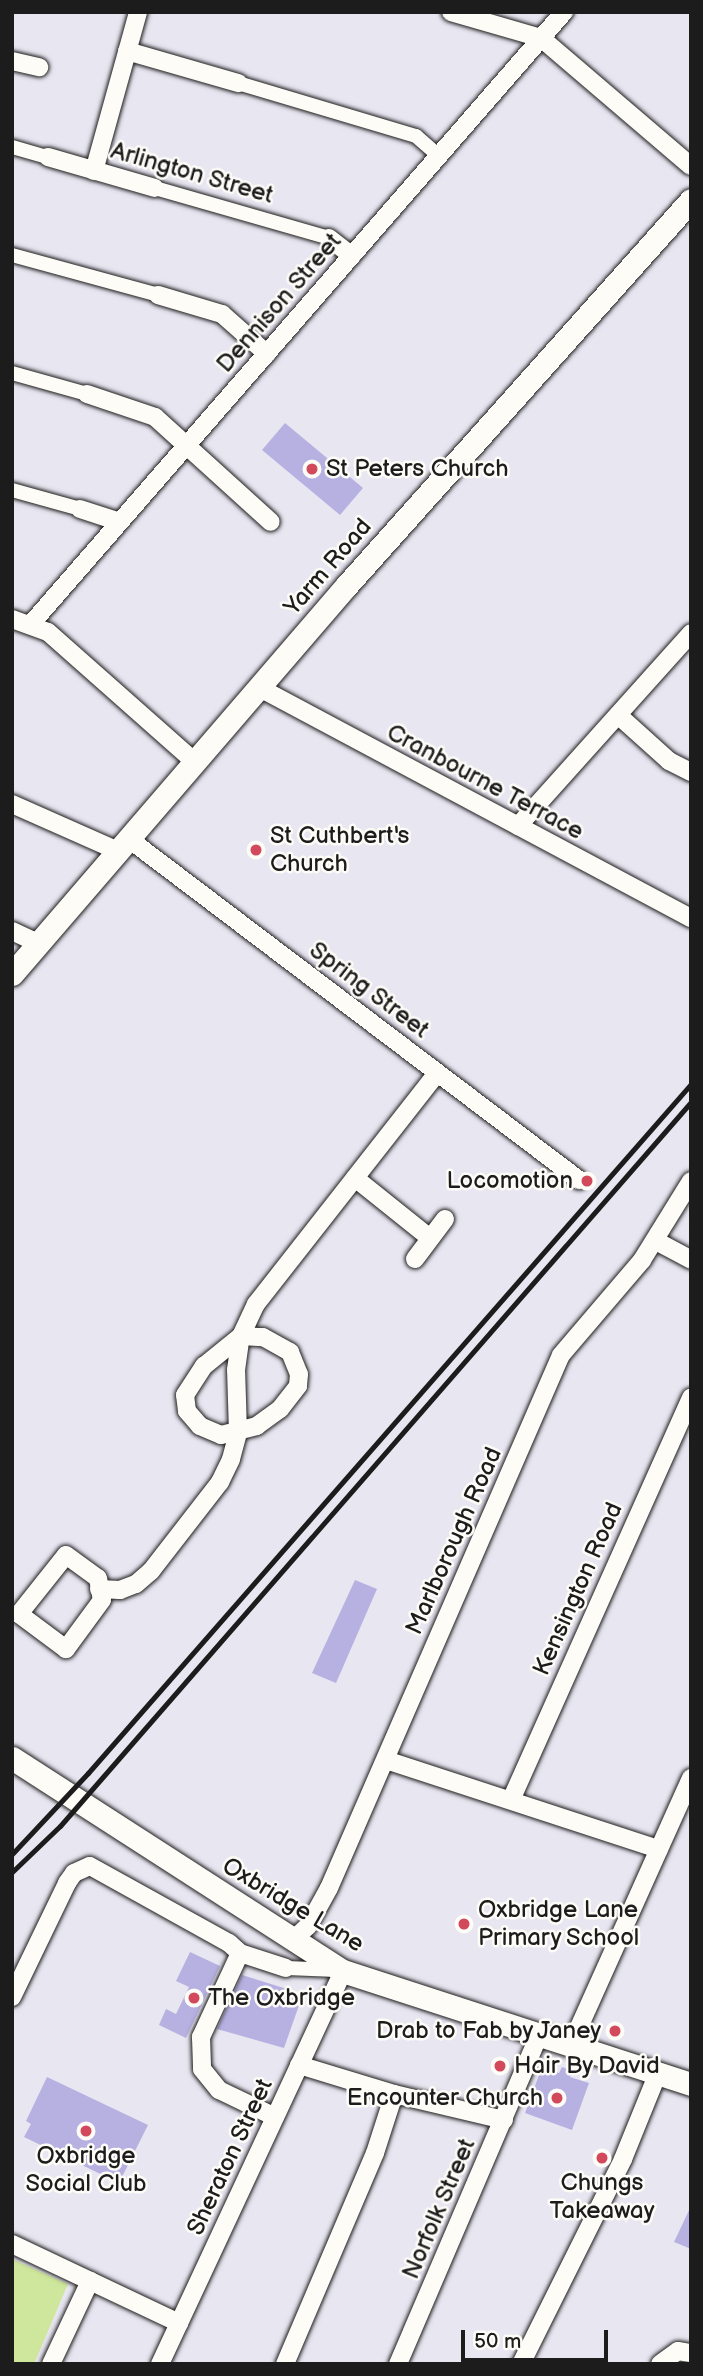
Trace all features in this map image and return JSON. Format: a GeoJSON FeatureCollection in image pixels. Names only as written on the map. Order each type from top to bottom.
{"type":"FeatureCollection","features":[{"type":"Feature","properties":{"kind":"street"},"geometry":{"type":"LineString","coordinates":[[94,171],[138,12]]}},
{"type":"Feature","properties":{"kind":"street"},"geometry":{"type":"LineString","coordinates":[[451,12],[541,38],[691,166]]}},
{"type":"Feature","properties":{"kind":"street","name":"Dennison Street"},"geometry":{"type":"LineString","coordinates":[[31,624],[564,12]]}},
{"type":"Feature","properties":{"kind":"street"},"geometry":{"type":"LineString","coordinates":[[127,51],[416,136],[439,156]]}},
{"type":"Feature","properties":{"kind":"street"},"geometry":{"type":"LineString","coordinates":[[12,61],[39,67]]}},
{"type":"Feature","properties":{"kind":"street","name":"Arlington Street"},"geometry":{"type":"LineString","coordinates":[[12,147],[329,238],[352,256]]}},
{"type":"Feature","properties":{"kind":"street","name":"Yarm Road"},"geometry":{"type":"LineString","coordinates":[[12,974],[196,763],[258,687],[691,200]]}},
{"type":"Feature","properties":{"kind":"street"},"geometry":{"type":"LineString","coordinates":[[12,255],[222,313],[267,354]]}},
{"type":"Feature","properties":{"kind":"street"},"geometry":{"type":"LineString","coordinates":[[12,373],[88,394],[155,417],[188,444],[271,522]]}},
{"type":"Feature","properties":{"kind":"street"},"geometry":{"type":"LineString","coordinates":[[12,490],[118,521]]}},
{"type":"Feature","properties":{"kind":"street"},"geometry":{"type":"LineString","coordinates":[[12,619],[48,632],[196,763]]}},
{"type":"Feature","properties":{"kind":"street"},"geometry":{"type":"LineString","coordinates":[[518,826],[691,634]]}},
{"type":"Feature","properties":{"kind":"street","name":"Cranbourne Terrace"},"geometry":{"type":"LineString","coordinates":[[258,687],[691,918]]}},
{"type":"Feature","properties":{"kind":"street"},"geometry":{"type":"LineString","coordinates":[[618,715],[668,761],[691,772]]}},
{"type":"Feature","properties":{"kind":"street","name":"Spring Street"},"geometry":{"type":"LineString","coordinates":[[12,804],[123,845],[437,1073],[579,1180]]}},
{"type":"Feature","properties":{"kind":"street"},"geometry":{"type":"LineString","coordinates":[[12,931],[38,943]]}},
{"type":"Feature","properties":{"kind":"street"},"geometry":{"type":"LineString","coordinates":[[99,1589],[120,1590],[136,1584],[151,1571],[220,1482],[232,1459],[238,1432],[236,1370],[241,1336],[256,1304],[437,1073]]}},
{"type":"Feature","properties":{"kind":"street"},"geometry":{"type":"LineString","coordinates":[[355,1178],[430,1238]]}},
{"type":"Feature","properties":{"kind":"street","name":"Marlborough Road"},"geometry":{"type":"LineString","coordinates":[[293,1940],[309,1926],[329,1888],[561,1355],[656,1241],[691,1181]]}},
{"type":"Feature","properties":{"kind":"street"},"geometry":{"type":"LineString","coordinates":[[415,1259],[445,1219]]}},
{"type":"Feature","properties":{"kind":"street"},"geometry":{"type":"LineString","coordinates":[[656,1241],[691,1260]]}},
{"type":"Feature","properties":{"kind":"street"},"geometry":{"type":"LineString","coordinates":[[241,1336],[263,1337],[279,1343],[290,1352],[299,1374],[298,1386],[280,1409],[257,1426],[221,1436],[200,1426],[187,1412],[185,1395],[204,1366],[241,1336]]}},
{"type":"Feature","properties":{"kind":"street","name":"Kensington Road"},"geometry":{"type":"LineString","coordinates":[[511,1800],[691,1397]]}},
{"type":"Feature","properties":{"kind":"street"},"geometry":{"type":"LineString","coordinates":[[66,1555],[98,1578],[99,1589],[102,1600],[66,1649],[19,1614],[66,1555]]}},
{"type":"Feature","properties":{"kind":"street","name":"Oxbridge Lane"},"geometry":{"type":"LineString","coordinates":[[12,1758],[343,1971],[691,2084]]}},
{"type":"Feature","properties":{"kind":"street"},"geometry":{"type":"LineString","coordinates":[[386,1760],[659,1849]]}},
{"type":"Feature","properties":{"kind":"street"},"geometry":{"type":"LineString","coordinates":[[571,2045],[691,1778]]}},
{"type":"Feature","properties":{"kind":"street"},"geometry":{"type":"LineString","coordinates":[[12,1997],[67,1883],[74,1874],[90,1866],[229,1943],[240,1953],[286,1968],[343,1971]]}},
{"type":"Feature","properties":{"kind":"street"},"geometry":{"type":"LineString","coordinates":[[240,1953],[201,2037],[202,2069],[219,2090],[275,2118]]}},
{"type":"Feature","properties":{"kind":"street","name":"Sheraton Street"},"geometry":{"type":"LineString","coordinates":[[160,2364],[343,1971]]}},
{"type":"Feature","properties":{"kind":"street","name":"Norfolk Street"},"geometry":{"type":"LineString","coordinates":[[398,2364],[539,2035]]}},
{"type":"Feature","properties":{"kind":"street"},"geometry":{"type":"LineString","coordinates":[[299,2066],[394,2094],[504,2120]]}},
{"type":"Feature","properties":{"kind":"street"},"geometry":{"type":"LineString","coordinates":[[522,2364],[623,2159],[658,2073]]}},
{"type":"Feature","properties":{"kind":"street"},"geometry":{"type":"LineString","coordinates":[[285,2364],[375,2153],[394,2094]]}},
{"type":"Feature","properties":{"kind":"street"},"geometry":{"type":"LineString","coordinates":[[12,2244],[179,2323]]}},
{"type":"Feature","properties":{"kind":"street"},"geometry":{"type":"LineString","coordinates":[[51,2364],[90,2281]]}},
{"type":"Feature","properties":{"kind":"street"},"geometry":{"type":"LineString","coordinates":[[660,2364],[678,2351],[691,2353]]}},
{"type":"Feature","properties":{"kind":"green space"},"geometry":{"type":"Polygon","coordinates":[[[12,2259],[68,2284],[34,2364],[12,2364],[12,2259]]]}},
{"type":"Feature","properties":{"kind":"building","name":"St Peters Church"},"geometry":{"type":"Polygon","coordinates":[[[285,423],[363,488],[340,515],[262,450],[285,423]]]}},
{"type":"Feature","properties":{"kind":"building"},"geometry":{"type":"Polygon","coordinates":[[[355,1580],[377,1589],[336,1683],[312,1673],[355,1580]]]}},
{"type":"Feature","properties":{"kind":"building","name":"The Oxbridge"},"geometry":{"type":"Polygon","coordinates":[[[190,1952],[220,1966],[186,2038],[159,2025],[166,2009],[176,2014],[189,1987],[176,1981],[190,1952]]]}},
{"type":"Feature","properties":{"kind":"building"},"geometry":{"type":"Polygon","coordinates":[[[242,1975],[303,1994],[284,2048],[217,2029],[242,1975]]]}},
{"type":"Feature","properties":{"kind":"building","name":"Encounter Church"},"geometry":{"type":"Polygon","coordinates":[[[542,2067],[559,2073],[562,2067],[568,2069],[573,2071],[570,2077],[589,2083],[572,2130],[525,2113],[542,2067]]]}},
{"type":"Feature","properties":{"kind":"building","name":"Oxbridge Social Club"},"geometry":{"type":"Polygon","coordinates":[[[47,2077],[148,2125],[119,2183],[24,2137],[31,2124],[26,2121],[47,2077]]]}},
{"type":"Feature","properties":{"kind":"building"},"geometry":{"type":"Polygon","coordinates":[[[691,2206],[691,2249],[674,2242],[691,2206]]]}},
{"type":"Feature","properties":{"kind":"railway"},"geometry":{"type":"LineString","coordinates":[[12,1854],[88,1773],[691,1084]]}},
{"type":"Feature","properties":{"kind":"railway"},"geometry":{"type":"LineString","coordinates":[[12,1872],[60,1826],[691,1102]]}},
{"type":"Feature","properties":{"kind":"place","name":"St Peters Church"},"geometry":{"type":"Point","coordinates":[312,469]}},
{"type":"Feature","properties":{"kind":"place","name":"St Cuthbert's Church"},"geometry":{"type":"Point","coordinates":[256,850]}},
{"type":"Feature","properties":{"kind":"place","name":"Locomotion"},"geometry":{"type":"Point","coordinates":[587,1181]}},
{"type":"Feature","properties":{"kind":"place","name":"Oxbridge Lane Primary School"},"geometry":{"type":"Point","coordinates":[464,1924]}},
{"type":"Feature","properties":{"kind":"place","name":"The Oxbridge"},"geometry":{"type":"Point","coordinates":[194,1998]}},
{"type":"Feature","properties":{"kind":"place","name":"Drab to Fab by Janey"},"geometry":{"type":"Point","coordinates":[615,2031]}},
{"type":"Feature","properties":{"kind":"place","name":"Hair By David"},"geometry":{"type":"Point","coordinates":[500,2066]}},
{"type":"Feature","properties":{"kind":"place","name":"Encounter Church"},"geometry":{"type":"Point","coordinates":[557,2098]}},
{"type":"Feature","properties":{"kind":"place","name":"Oxbridge Social Club"},"geometry":{"type":"Point","coordinates":[86,2131]}},
{"type":"Feature","properties":{"kind":"place","name":"Chungs Takeaway"},"geometry":{"type":"Point","coordinates":[602,2158]}}]}
